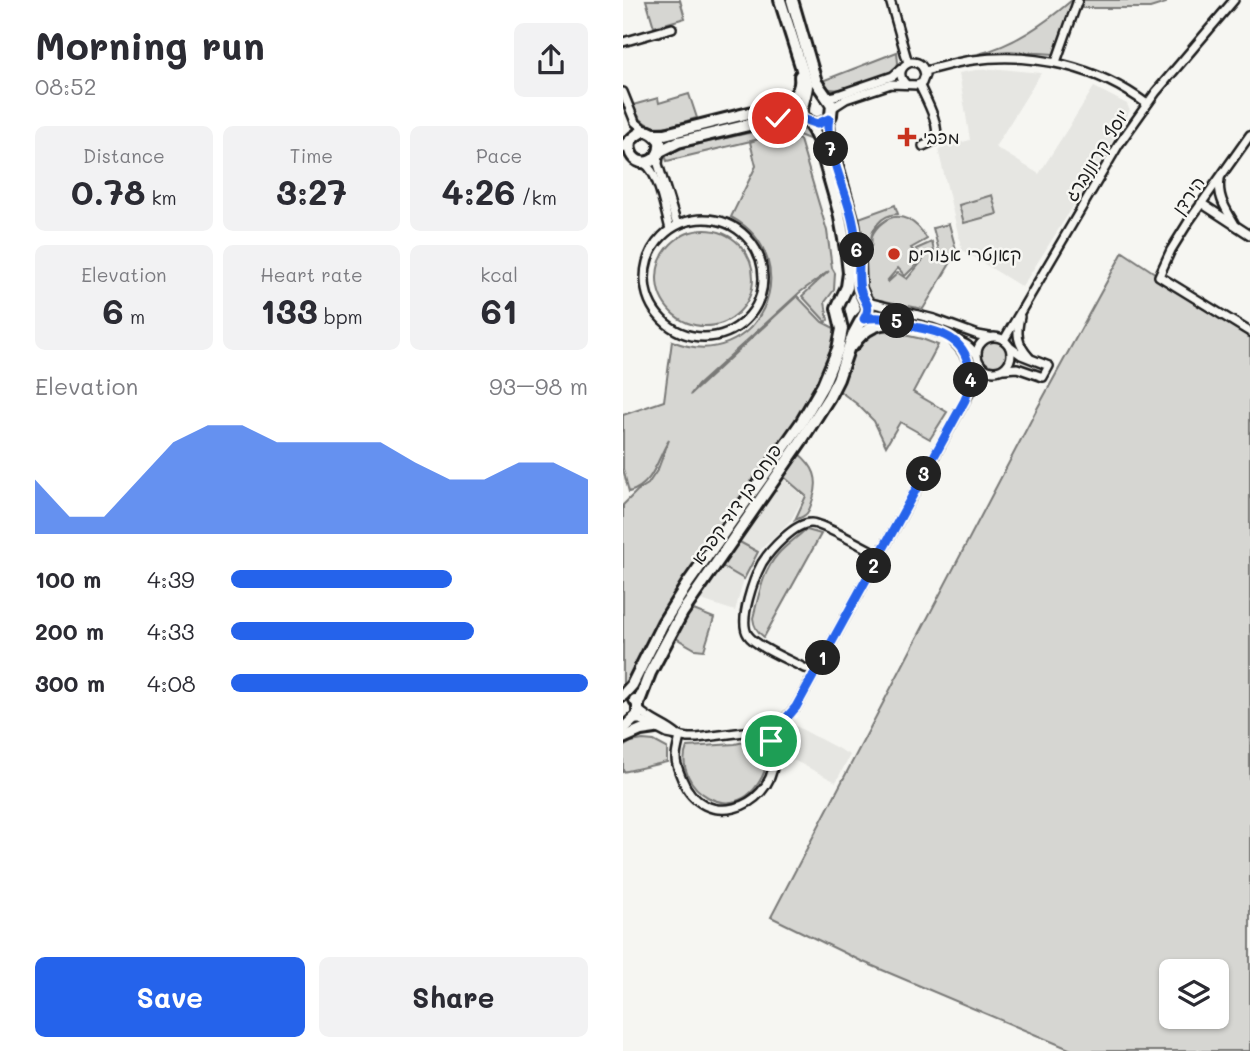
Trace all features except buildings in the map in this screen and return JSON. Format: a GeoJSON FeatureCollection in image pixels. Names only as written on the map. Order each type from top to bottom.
{"type":"FeatureCollection","features":[{"type":"Feature","properties":{"kind":"main road"},"geometry":{"type":"LineString","coordinates":[[780,0],[807,85],[801,109],[819,142],[839,212],[849,264],[848,287],[838,308],[840,317],[851,324],[862,321],[868,311],[860,288],[853,222],[828,135],[828,105],[816,82],[792,0]]}},
{"type":"Feature","properties":{"kind":"main road"},"geometry":{"type":"LineString","coordinates":[[777,107],[794,97],[799,90],[799,60]]}},
{"type":"Feature","properties":{"kind":"main road"},"geometry":{"type":"LineString","coordinates":[[811,94],[828,105],[817,124],[794,117],[778,118],[678,142],[649,162],[632,158],[629,152],[628,142],[638,133],[664,134],[794,105],[811,94]]}},
{"type":"Feature","properties":{"kind":"main road"},"geometry":{"type":"LineString","coordinates":[[650,133],[660,141],[660,152]]}},
{"type":"Feature","properties":{"kind":"main road"},"geometry":{"type":"LineString","coordinates":[[840,299],[854,293],[865,300]]}},
{"type":"Feature","properties":{"kind":"main road","name":"פנחס בן דוד קפרא"},"geometry":{"type":"LineString","coordinates":[[623,696],[632,685],[680,596],[816,398],[838,349],[842,329],[840,317]]}},
{"type":"Feature","properties":{"kind":"main road","name":"פנחס בן דוד קפרא"},"geometry":{"type":"LineString","coordinates":[[623,729],[633,716],[650,673],[682,613],[808,431],[835,386],[853,335],[862,321]]}},
{"type":"Feature","properties":{"kind":"main road"},"geometry":{"type":"LineString","coordinates":[[847,357],[856,340],[866,330],[878,324],[900,322]]}},
{"type":"Feature","properties":{"kind":"main road"},"geometry":{"type":"LineString","coordinates":[[623,696],[633,698],[633,716]]}},
{"type":"Feature","properties":{"kind":"main road"},"geometry":{"type":"LineString","coordinates":[[623,737],[655,728]]}},
{"type":"Feature","properties":{"kind":"street"},"geometry":{"type":"LineString","coordinates":[[890,0],[905,66],[901,77],[906,84]]}},
{"type":"Feature","properties":{"kind":"street"},"geometry":{"type":"LineString","coordinates":[[1056,62],[1078,0]]}},
{"type":"Feature","properties":{"kind":"street","name":"יוסף קרוננברג"},"geometry":{"type":"LineString","coordinates":[[1004,340],[1119,144],[1147,104],[1234,0]]}},
{"type":"Feature","properties":{"kind":"street"},"geometry":{"type":"LineString","coordinates":[[623,42],[672,28]]}},
{"type":"Feature","properties":{"kind":"street"},"geometry":{"type":"LineString","coordinates":[[925,71],[980,59],[1030,58],[1056,62],[1117,85],[1147,104]]}},
{"type":"Feature","properties":{"kind":"street"},"geometry":{"type":"LineString","coordinates":[[916,62],[925,71],[924,79],[919,85],[897,83],[828,105],[835,96],[893,76],[905,66],[916,62]]}},
{"type":"Feature","properties":{"kind":"street"},"geometry":{"type":"LineString","coordinates":[[919,85],[937,133],[936,140],[923,146]]}},
{"type":"Feature","properties":{"kind":"street"},"geometry":{"type":"LineString","coordinates":[[623,92],[632,131],[628,142]]}},
{"type":"Feature","properties":{"kind":"street"},"geometry":{"type":"LineString","coordinates":[[627,105],[638,125],[650,133]]}},
{"type":"Feature","properties":{"kind":"street","name":"הירדן"},"geometry":{"type":"LineString","coordinates":[[1250,135],[1201,203],[1176,242],[1159,276],[1250,332]]}},
{"type":"Feature","properties":{"kind":"street"},"geometry":{"type":"LineString","coordinates":[[660,152],[658,164],[674,227]]}},
{"type":"Feature","properties":{"kind":"street"},"geometry":{"type":"LineString","coordinates":[[632,158],[649,166],[654,174],[674,227]]}},
{"type":"Feature","properties":{"kind":"street"},"geometry":{"type":"LineString","coordinates":[[1221,174],[1219,192],[1235,224]]}},
{"type":"Feature","properties":{"kind":"street"},"geometry":{"type":"LineString","coordinates":[[1201,203],[1250,235]]}},
{"type":"Feature","properties":{"kind":"street"},"geometry":{"type":"LineString","coordinates":[[697,219],[715,219],[737,228],[753,243],[762,264],[763,287],[755,309],[739,326],[719,335],[696,337],[674,329],[657,313],[647,293],[645,272],[655,246],[674,227],[697,219]]}},
{"type":"Feature","properties":{"kind":"street"},"geometry":{"type":"LineString","coordinates":[[862,321],[880,317],[945,335],[964,343],[976,354],[979,364],[988,371],[1017,368],[1043,377],[1049,366],[1021,355],[995,336],[978,335],[934,319],[865,300]]}},
{"type":"Feature","properties":{"kind":"street"},"geometry":{"type":"LineString","coordinates":[[1026,302],[1018,325],[1018,340],[1032,359]]}},
{"type":"Feature","properties":{"kind":"street"},"geometry":{"type":"LineString","coordinates":[[945,335],[960,348],[968,360],[971,381],[965,400]]}},
{"type":"Feature","properties":{"kind":"street"},"geometry":{"type":"LineString","coordinates":[[976,354],[980,343],[989,337]]}},
{"type":"Feature","properties":{"kind":"street"},"geometry":{"type":"LineString","coordinates":[[1000,370],[1009,363],[1010,347]]}},
{"type":"Feature","properties":{"kind":"street"},"geometry":{"type":"LineString","coordinates":[[633,716],[667,734],[697,738],[768,729],[783,722],[796,707],[809,684],[983,368]]}},
{"type":"Feature","properties":{"kind":"street"},"geometry":{"type":"LineString","coordinates":[[809,684],[809,673],[804,668],[755,643],[747,634],[745,615],[761,565],[779,542],[809,523],[821,526],[880,555]]}},
{"type":"Feature","properties":{"kind":"street"},"geometry":{"type":"LineString","coordinates":[[804,668],[811,669],[819,665]]}},
{"type":"Feature","properties":{"kind":"street"},"geometry":{"type":"LineString","coordinates":[[633,716],[645,715],[679,736]]}},
{"type":"Feature","properties":{"kind":"street"},"geometry":{"type":"LineString","coordinates":[[679,736],[676,758],[689,793],[708,807],[733,810],[759,793],[773,770],[775,756],[768,729]]}},
{"type":"Feature","properties":{"kind":"shaded area"},"geometry":{"type":"Polygon","coordinates":[[[646,0],[680,0],[685,18],[654,27],[646,0]]]}},
{"type":"Feature","properties":{"kind":"shaded area"},"geometry":{"type":"Polygon","coordinates":[[[1072,0],[1054,54],[1008,51],[978,54],[1028,33],[1072,0]]]}},
{"type":"Feature","properties":{"kind":"shaded area"},"geometry":{"type":"Polygon","coordinates":[[[1083,0],[1167,0],[1166,3],[1150,8],[1079,8],[1083,0]]]}},
{"type":"Feature","properties":{"kind":"shaded area"},"geometry":{"type":"Polygon","coordinates":[[[897,52],[896,69],[866,82],[833,89],[826,88],[822,81],[897,52]]]}},
{"type":"Feature","properties":{"kind":"shaded area"},"geometry":{"type":"Polygon","coordinates":[[[1001,69],[1041,73],[995,147],[1039,174],[1094,87],[1127,104],[1130,111],[1022,287],[962,250],[938,149],[970,140],[959,73],[1001,69]]]}},
{"type":"Feature","properties":{"kind":"shaded area"},"geometry":{"type":"Polygon","coordinates":[[[689,94],[697,118],[668,126],[651,126],[644,122],[633,105],[658,98],[659,103],[689,94]]]}},
{"type":"Feature","properties":{"kind":"shaded area"},"geometry":{"type":"Polygon","coordinates":[[[788,124],[804,130],[814,141],[794,133],[788,135],[800,140],[827,231],[835,273],[834,290],[825,302],[828,320],[826,322],[802,296],[829,271],[799,293],[690,395],[797,296],[822,322],[834,328],[836,348],[796,422],[662,612],[623,688],[623,505],[648,484],[658,469],[669,440],[650,477],[629,492],[623,469],[623,415],[664,401],[672,341],[702,348],[728,343],[749,329],[763,309],[770,285],[767,260],[755,236],[731,217],[756,166],[750,142],[759,139],[667,161],[664,152],[788,124]]]}},
{"type":"Feature","properties":{"kind":"shaded area"},"geometry":{"type":"Polygon","coordinates":[[[992,195],[997,214],[964,223],[959,205],[992,195]]]}},
{"type":"Feature","properties":{"kind":"shaded area"},"geometry":{"type":"Polygon","coordinates":[[[895,205],[898,214],[886,217],[877,224],[871,247],[876,229],[895,217],[902,217],[914,223],[927,239],[911,248],[921,260],[905,276],[898,268],[888,282],[898,273],[907,279],[923,260],[916,249],[932,242],[936,260],[954,257],[923,309],[875,299],[867,292],[859,218],[895,205]]]}},
{"type":"Feature","properties":{"kind":"shaded area"},"geometry":{"type":"Polygon","coordinates":[[[949,224],[957,253],[941,258],[933,228],[949,224]]]}},
{"type":"Feature","properties":{"kind":"shaded area"},"geometry":{"type":"Polygon","coordinates":[[[705,230],[723,234],[739,244],[749,260],[753,278],[749,296],[739,312],[723,322],[705,326],[687,322],[671,312],[661,296],[657,278],[661,260],[671,244],[687,234],[705,230]]]}},
{"type":"Feature","properties":{"kind":"shaded area"},"geometry":{"type":"Polygon","coordinates":[[[1123,252],[1250,336],[1250,1051],[1074,1051],[861,961],[771,917],[1038,407],[1123,252]]]}},
{"type":"Feature","properties":{"kind":"shaded area"},"geometry":{"type":"Polygon","coordinates":[[[882,330],[938,345],[913,392],[947,412],[930,439],[900,422],[886,446],[874,421],[838,390],[848,362],[858,345],[872,333],[882,330]]]}},
{"type":"Feature","properties":{"kind":"shaded area"},"geometry":{"type":"Polygon","coordinates":[[[994,339],[1004,344],[1009,354],[1004,364],[994,369],[984,364],[979,354],[984,344],[994,339]]]}},
{"type":"Feature","properties":{"kind":"shaded area"},"geometry":{"type":"Polygon","coordinates":[[[798,453],[812,468],[816,485],[808,512],[795,520],[806,496],[783,476],[798,453]]]}},
{"type":"Feature","properties":{"kind":"shaded area"},"geometry":{"type":"Polygon","coordinates":[[[781,477],[804,497],[791,520],[758,552],[736,540],[781,477]]]}},
{"type":"Feature","properties":{"kind":"shaded area"},"geometry":{"type":"Polygon","coordinates":[[[807,530],[821,534],[764,637],[756,629],[753,618],[765,576],[778,554],[807,530]]]}},
{"type":"Feature","properties":{"kind":"shaded area"},"geometry":{"type":"Polygon","coordinates":[[[736,540],[758,552],[744,579],[718,564],[736,540]]]}},
{"type":"Feature","properties":{"kind":"shaded area"},"geometry":{"type":"Polygon","coordinates":[[[718,564],[744,579],[735,611],[695,598],[718,564]]]}},
{"type":"Feature","properties":{"kind":"shaded area"},"geometry":{"type":"Polygon","coordinates":[[[691,609],[714,618],[704,650],[695,649],[676,638],[691,609]]]}},
{"type":"Feature","properties":{"kind":"shaded area"},"geometry":{"type":"Polygon","coordinates":[[[792,724],[850,755],[836,782],[782,754],[780,736],[792,724]]]}},
{"type":"Feature","properties":{"kind":"shaded area"},"geometry":{"type":"Polygon","coordinates":[[[757,739],[763,741],[766,750],[764,773],[750,793],[736,801],[722,802],[708,797],[696,788],[688,776],[684,762],[687,747],[735,744],[757,739]]]}},
{"type":"Feature","properties":{"kind":"shaded area"},"geometry":{"type":"Polygon","coordinates":[[[643,740],[654,741],[667,748],[667,762],[623,772],[623,747],[643,740]]]}},
{"type":"Feature","properties":{"kind":"place","name":"מכבי"},"geometry":{"type":"Point","coordinates":[907,137]}},
{"type":"Feature","properties":{"kind":"place","name":"קאנטרי אזורים"},"geometry":{"type":"Point","coordinates":[894,254]}},
{"type":"Feature","properties":{"kind":"route"},"geometry":{"type":"LineString","coordinates":[[771,741],[768,729],[783,722],[796,707],[965,400],[971,381],[968,360],[960,348],[945,335],[880,317],[864,319],[868,306],[860,288],[859,262],[850,212],[829,142],[829,119],[813,124],[797,117],[778,118]]}}]}
